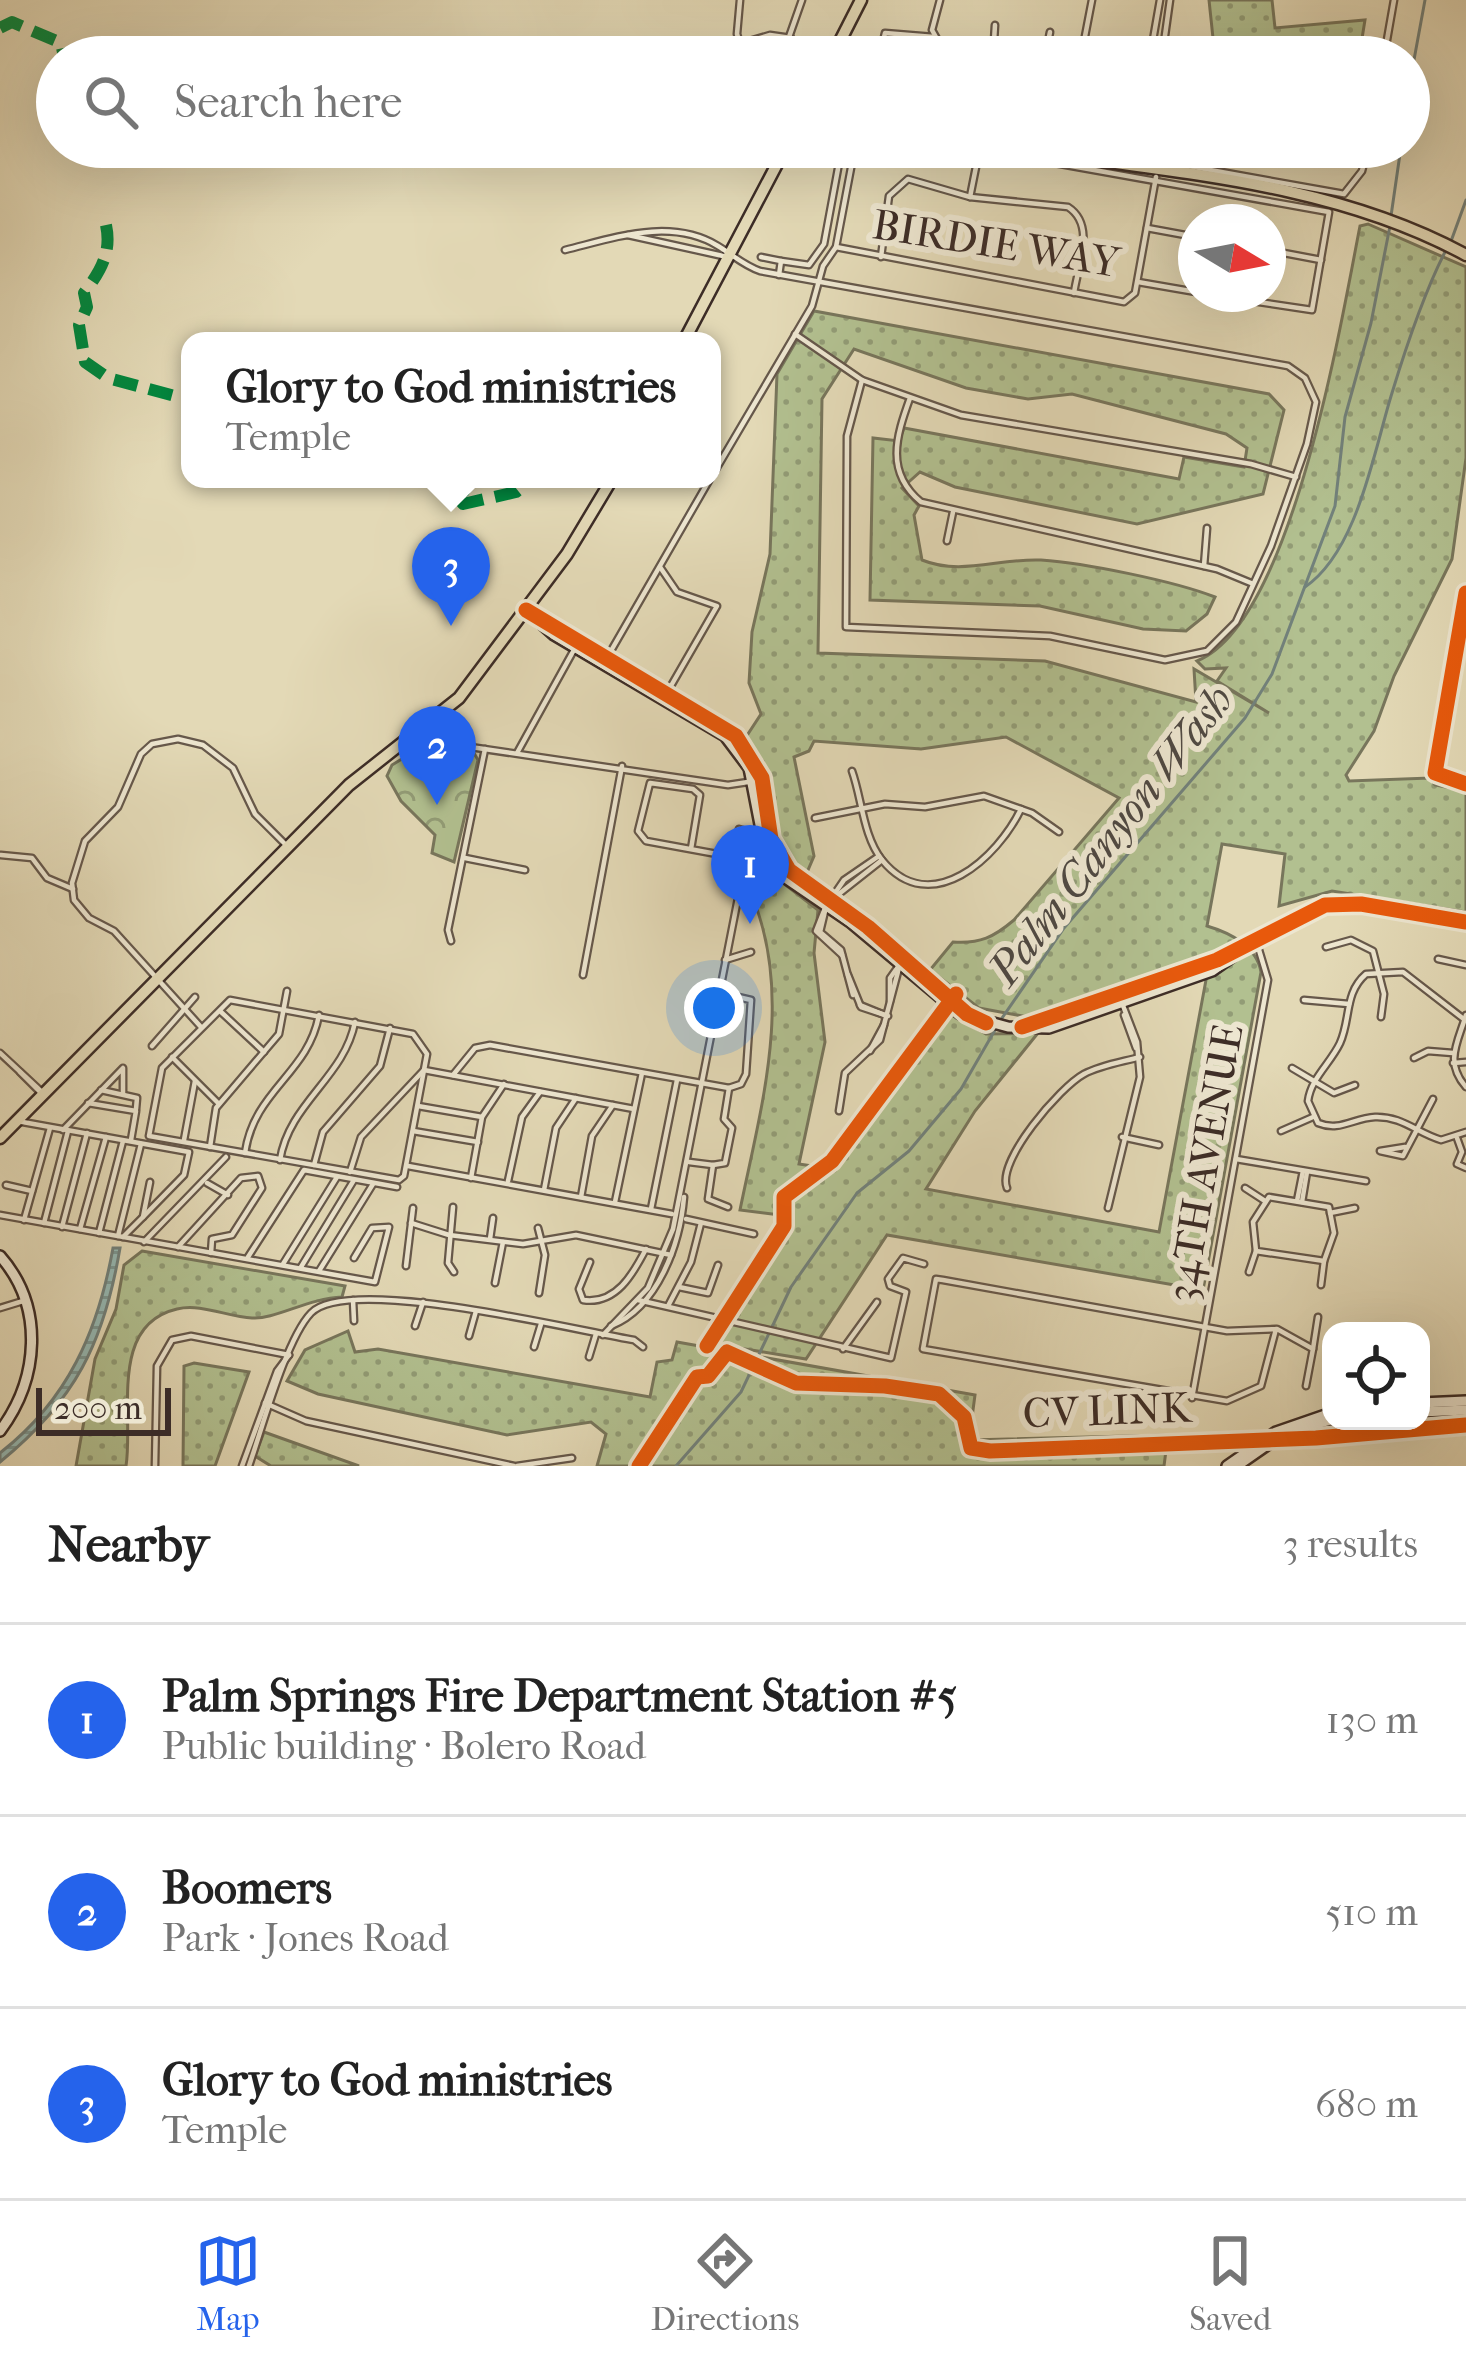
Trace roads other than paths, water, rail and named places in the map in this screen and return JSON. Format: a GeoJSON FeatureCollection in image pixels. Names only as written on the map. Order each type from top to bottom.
{"type":"FeatureCollection","features":[{"type":"Feature","properties":{"kind":"main road"},"geometry":{"type":"LineString","coordinates":[[843,36],[861,0]]}},
{"type":"Feature","properties":{"kind":"main road"},"geometry":{"type":"LineString","coordinates":[[689,332],[775,168]]}},
{"type":"Feature","properties":{"kind":"main road"},"geometry":{"type":"LineString","coordinates":[[1135,168],[1364,211],[1466,255]]}},
{"type":"Feature","properties":{"kind":"main road"},"geometry":{"type":"LineString","coordinates":[[0,1138],[349,785],[428,728],[526,610],[606,488]]}},
{"type":"Feature","properties":{"kind":"street"},"geometry":{"type":"LineString","coordinates":[[739,36],[740,0]]}},
{"type":"Feature","properties":{"kind":"street"},"geometry":{"type":"LineString","coordinates":[[792,36],[802,0]]}},
{"type":"Feature","properties":{"kind":"street"},"geometry":{"type":"LineString","coordinates":[[934,36],[940,0]]}},
{"type":"Feature","properties":{"kind":"street"},"geometry":{"type":"LineString","coordinates":[[1085,36],[1092,0]]}},
{"type":"Feature","properties":{"kind":"street"},"geometry":{"type":"LineString","coordinates":[[1154,36],[1160,0]]}},
{"type":"Feature","properties":{"kind":"street"},"geometry":{"type":"LineString","coordinates":[[1165,36],[1170,0]]}},
{"type":"Feature","properties":{"kind":"street"},"geometry":{"type":"LineString","coordinates":[[1388,36],[1394,0]]}},
{"type":"Feature","properties":{"kind":"street"},"geometry":{"type":"LineString","coordinates":[[994,36],[995,25]]}},
{"type":"Feature","properties":{"kind":"street"},"geometry":{"type":"LineString","coordinates":[[1049,36],[1050,32]]}},
{"type":"Feature","properties":{"kind":"street"},"geometry":{"type":"LineString","coordinates":[[884,36],[922,36]]}},
{"type":"Feature","properties":{"kind":"street"},"geometry":{"type":"LineString","coordinates":[[761,257],[811,263],[824,244],[838,168]]}},
{"type":"Feature","properties":{"kind":"street"},"geometry":{"type":"LineString","coordinates":[[721,461],[795,334],[836,247],[851,168]]}},
{"type":"Feature","properties":{"kind":"street"},"geometry":{"type":"LineString","coordinates":[[970,197],[976,168]]}},
{"type":"Feature","properties":{"kind":"street"},"geometry":{"type":"LineString","coordinates":[[1111,168],[1329,212],[1312,310],[1286,306]]}},
{"type":"Feature","properties":{"kind":"street"},"geometry":{"type":"LineString","coordinates":[[1199,168],[1344,194],[1364,168]]}},
{"type":"Feature","properties":{"kind":"street"},"geometry":{"type":"LineString","coordinates":[[1157,174],[1138,282],[1178,289]]}},
{"type":"Feature","properties":{"kind":"street"},"geometry":{"type":"LineString","coordinates":[[881,257],[889,196],[899,182],[918,179],[970,197],[1074,210],[1084,232],[1074,293]]}},
{"type":"Feature","properties":{"kind":"street"},"geometry":{"type":"LineString","coordinates":[[832,206],[843,207]]}},
{"type":"Feature","properties":{"kind":"street"},"geometry":{"type":"LineString","coordinates":[[1148,229],[1178,234]]}},
{"type":"Feature","properties":{"kind":"street"},"geometry":{"type":"LineString","coordinates":[[566,250],[628,235],[670,233],[706,242],[778,275],[1288,366],[1305,379],[1316,402],[1296,477],[1254,585],[1228,635],[1207,651],[1165,660],[1051,635],[846,627],[847,436],[862,380]]}},
{"type":"Feature","properties":{"kind":"street","name":"BIRDIE WAY"},"geometry":{"type":"LineString","coordinates":[[836,247],[1124,302],[1132,298],[1138,282]]}},
{"type":"Feature","properties":{"kind":"street"},"geometry":{"type":"LineString","coordinates":[[1286,253],[1322,260]]}},
{"type":"Feature","properties":{"kind":"street"},"geometry":{"type":"LineString","coordinates":[[778,275],[781,261]]}},
{"type":"Feature","properties":{"kind":"street"},"geometry":{"type":"LineString","coordinates":[[795,334],[862,380],[962,415],[1251,464],[1296,477]]}},
{"type":"Feature","properties":{"kind":"street"},"geometry":{"type":"LineString","coordinates":[[910,398],[896,442],[902,481],[921,502],[1204,566],[1254,585]]}},
{"type":"Feature","properties":{"kind":"street"},"geometry":{"type":"LineString","coordinates":[[607,658],[705,488]]}},
{"type":"Feature","properties":{"kind":"street"},"geometry":{"type":"LineString","coordinates":[[946,541],[952,512]]}},
{"type":"Feature","properties":{"kind":"street"},"geometry":{"type":"LineString","coordinates":[[1204,566],[1208,527]]}},
{"type":"Feature","properties":{"kind":"street"},"geometry":{"type":"LineString","coordinates":[[660,566],[677,592],[717,606],[668,692]]}},
{"type":"Feature","properties":{"kind":"street"},"geometry":{"type":"LineString","coordinates":[[526,610],[575,648],[718,730],[745,758],[754,779],[762,835],[772,852],[900,964],[986,1023],[1022,1027],[1120,1000],[1336,902],[1466,922]]}},
{"type":"Feature","properties":{"kind":"street"},"geometry":{"type":"LineString","coordinates":[[526,610],[721,723],[746,746],[762,778],[772,852]]}},
{"type":"Feature","properties":{"kind":"street"},"geometry":{"type":"LineString","coordinates":[[518,753],[575,648]]}},
{"type":"Feature","properties":{"kind":"street"},"geometry":{"type":"LineString","coordinates":[[428,728],[440,741],[485,749],[728,785],[754,779]]}},
{"type":"Feature","properties":{"kind":"street"},"geometry":{"type":"LineString","coordinates":[[201,1027],[124,944],[88,918],[73,889],[76,859],[94,827],[118,807],[134,766],[152,745],[178,739],[214,751],[233,768],[256,814],[288,847]]}},
{"type":"Feature","properties":{"kind":"street"},"geometry":{"type":"LineString","coordinates":[[451,941],[448,930],[485,749]]}},
{"type":"Feature","properties":{"kind":"street"},"geometry":{"type":"LineString","coordinates":[[583,975],[622,766]]}},
{"type":"Feature","properties":{"kind":"street"},"geometry":{"type":"LineString","coordinates":[[852,771],[881,858],[913,881],[955,879],[991,855],[1021,809]]}},
{"type":"Feature","properties":{"kind":"street"},"geometry":{"type":"LineString","coordinates":[[691,849],[700,795],[693,789],[650,783],[640,837],[691,849],[754,861]]}},
{"type":"Feature","properties":{"kind":"street"},"geometry":{"type":"LineString","coordinates":[[815,818],[885,803],[938,806],[984,796],[1021,809],[1059,832]]}},
{"type":"Feature","properties":{"kind":"street"},"geometry":{"type":"LineString","coordinates":[[739,829],[762,835]]}},
{"type":"Feature","properties":{"kind":"street"},"geometry":{"type":"LineString","coordinates":[[589,1357],[599,1334],[641,1301],[668,1254],[741,883],[754,861],[772,852]]}},
{"type":"Feature","properties":{"kind":"street"},"geometry":{"type":"LineString","coordinates":[[1,855],[32,858],[47,878],[73,889]]}},
{"type":"Feature","properties":{"kind":"street"},"geometry":{"type":"LineString","coordinates":[[465,858],[524,870]]}},
{"type":"Feature","properties":{"kind":"street"},"geometry":{"type":"LineString","coordinates":[[881,858],[837,886],[816,931],[842,955],[860,1005],[887,1020]]}},
{"type":"Feature","properties":{"kind":"street"},"geometry":{"type":"LineString","coordinates":[[828,904],[907,958],[967,1014]]}},
{"type":"Feature","properties":{"kind":"street","name":"34TH AVENUE"},"geometry":{"type":"LineString","coordinates":[[1192,1398],[1268,980],[1256,940]]}},
{"type":"Feature","properties":{"kind":"street"},"geometry":{"type":"LineString","coordinates":[[1326,947],[1360,941],[1373,951],[1382,1017]]}},
{"type":"Feature","properties":{"kind":"street"},"geometry":{"type":"LineString","coordinates":[[725,960],[751,952]]}},
{"type":"Feature","properties":{"kind":"street"},"geometry":{"type":"LineString","coordinates":[[1438,959],[1466,965]]}},
{"type":"Feature","properties":{"kind":"street"},"geometry":{"type":"LineString","coordinates":[[839,1111],[845,1073],[870,1052],[887,1020],[890,978],[900,964]]}},
{"type":"Feature","properties":{"kind":"street"},"geometry":{"type":"LineString","coordinates":[[1466,1087],[1453,1063],[1466,1017],[1403,971],[1379,969],[1359,980],[1340,1042],[1314,1081],[1308,1101],[1313,1117],[1333,1128],[1378,1117],[1415,1126],[1432,1138],[1457,1138],[1466,1132]]}},
{"type":"Feature","properties":{"kind":"street"},"geometry":{"type":"LineString","coordinates":[[210,1147],[219,1104],[279,1034],[287,991]]}},
{"type":"Feature","properties":{"kind":"street"},"geometry":{"type":"LineString","coordinates":[[453,1076],[482,1045],[729,1088],[741,1084],[746,1074],[751,1000],[720,993]]}},
{"type":"Feature","properties":{"kind":"street"},"geometry":{"type":"LineString","coordinates":[[152,1046],[195,997]]}},
{"type":"Feature","properties":{"kind":"street"},"geometry":{"type":"LineString","coordinates":[[230,1000],[285,1009],[413,1034],[425,1048],[408,1166],[399,1180],[149,1136],[162,1068],[219,1010],[230,1000]]}},
{"type":"Feature","properties":{"kind":"street"},"geometry":{"type":"LineString","coordinates":[[1108,1208],[1138,1087],[1140,1057],[1120,1000]]}},
{"type":"Feature","properties":{"kind":"street"},"geometry":{"type":"LineString","coordinates":[[1304,1000],[1349,1004]]}},
{"type":"Feature","properties":{"kind":"street"},"geometry":{"type":"LineString","coordinates":[[219,1010],[264,1052]]}},
{"type":"Feature","properties":{"kind":"street"},"geometry":{"type":"LineString","coordinates":[[244,1154],[249,1120],[314,1042],[320,1015]]}},
{"type":"Feature","properties":{"kind":"street"},"geometry":{"type":"LineString","coordinates":[[280,1160],[286,1126],[349,1053],[355,1022]]}},
{"type":"Feature","properties":{"kind":"street"},"geometry":{"type":"LineString","coordinates":[[314,1166],[323,1132],[380,1066],[389,1028]]}},
{"type":"Feature","properties":{"kind":"street"},"geometry":{"type":"LineString","coordinates":[[1414,1058],[1428,1051],[1453,1053]]}},
{"type":"Feature","properties":{"kind":"street"},"geometry":{"type":"LineString","coordinates":[[0,1053],[22,1080],[44,1094]]}},
{"type":"Feature","properties":{"kind":"street"},"geometry":{"type":"LineString","coordinates":[[1007,1188],[1003,1177],[1009,1158],[1069,1084],[1086,1072],[1140,1057]]}},
{"type":"Feature","properties":{"kind":"street"},"geometry":{"type":"LineString","coordinates":[[172,1058],[219,1104]]}},
{"type":"Feature","properties":{"kind":"street"},"geometry":{"type":"LineString","coordinates":[[1453,1063],[1466,1062]]}},
{"type":"Feature","properties":{"kind":"street"},"geometry":{"type":"LineString","coordinates":[[44,1223],[66,1130],[123,1068],[123,1094]]}},
{"type":"Feature","properties":{"kind":"street"},"geometry":{"type":"LineString","coordinates":[[1292,1068],[1334,1093],[1355,1085]]}},
{"type":"Feature","properties":{"kind":"street"},"geometry":{"type":"LineString","coordinates":[[424,1070],[634,1109]]}},
{"type":"Feature","properties":{"kind":"street"},"geometry":{"type":"LineString","coordinates":[[350,1172],[362,1137],[424,1070]]}},
{"type":"Feature","properties":{"kind":"street"},"geometry":{"type":"LineString","coordinates":[[615,1204],[642,1073]]}},
{"type":"Feature","properties":{"kind":"street"},"geometry":{"type":"LineString","coordinates":[[651,1210],[677,1080]]}},
{"type":"Feature","properties":{"kind":"street"},"geometry":{"type":"LineString","coordinates":[[184,1142],[195,1081]]}},
{"type":"Feature","properties":{"kind":"street"},"geometry":{"type":"LineString","coordinates":[[471,1178],[482,1117],[504,1084]]}},
{"type":"Feature","properties":{"kind":"street"},"geometry":{"type":"LineString","coordinates":[[689,1162],[725,1163],[731,1150],[732,1128],[724,1119],[729,1088]]}},
{"type":"Feature","properties":{"kind":"street"},"geometry":{"type":"LineString","coordinates":[[99,1233],[137,1097],[101,1090]]}},
{"type":"Feature","properties":{"kind":"street"},"geometry":{"type":"LineString","coordinates":[[508,1183],[522,1117],[540,1092]]}},
{"type":"Feature","properties":{"kind":"street"},"geometry":{"type":"LineString","coordinates":[[544,1190],[556,1128],[576,1098]]}},
{"type":"Feature","properties":{"kind":"street"},"geometry":{"type":"LineString","coordinates":[[1405,1147],[1432,1100]]}},
{"type":"Feature","properties":{"kind":"street"},"geometry":{"type":"LineString","coordinates":[[88,1103],[136,1112]]}},
{"type":"Feature","properties":{"kind":"street"},"geometry":{"type":"LineString","coordinates":[[581,1197],[592,1136],[613,1105]]}},
{"type":"Feature","properties":{"kind":"street"},"geometry":{"type":"LineString","coordinates":[[418,1106],[482,1117]]}},
{"type":"Feature","properties":{"kind":"street"},"geometry":{"type":"LineString","coordinates":[[1281,1130],[1313,1117]]}},
{"type":"Feature","properties":{"kind":"street"},"geometry":{"type":"LineString","coordinates":[[17,1121],[189,1152],[184,1175],[120,1237]]}},
{"type":"Feature","properties":{"kind":"street"},"geometry":{"type":"LineString","coordinates":[[24,1220],[50,1128]]}},
{"type":"Feature","properties":{"kind":"street"},"geometry":{"type":"LineString","coordinates":[[413,1132],[478,1142]]}},
{"type":"Feature","properties":{"kind":"street"},"geometry":{"type":"LineString","coordinates":[[62,1227],[87,1133]]}},
{"type":"Feature","properties":{"kind":"street"},"geometry":{"type":"LineString","coordinates":[[80,1229],[106,1137]]}},
{"type":"Feature","properties":{"kind":"street"},"geometry":{"type":"LineString","coordinates":[[1122,1137],[1159,1145]]}},
{"type":"Feature","properties":{"kind":"street"},"geometry":{"type":"LineString","coordinates":[[1457,1138],[1464,1158],[1457,1164],[1466,1168]]}},
{"type":"Feature","properties":{"kind":"street"},"geometry":{"type":"LineString","coordinates":[[120,1237],[141,1144]]}},
{"type":"Feature","properties":{"kind":"street"},"geometry":{"type":"LineString","coordinates":[[144,1242],[226,1157]]}},
{"type":"Feature","properties":{"kind":"street"},"geometry":{"type":"LineString","coordinates":[[1236,1159],[1366,1181]]}},
{"type":"Feature","properties":{"kind":"street"},"geometry":{"type":"LineString","coordinates":[[408,1166],[671,1214]]}},
{"type":"Feature","properties":{"kind":"street"},"geometry":{"type":"LineString","coordinates":[[713,1166],[708,1199],[728,1207]]}},
{"type":"Feature","properties":{"kind":"street"},"geometry":{"type":"LineString","coordinates":[[247,1260],[304,1171],[398,1187]]}},
{"type":"Feature","properties":{"kind":"street"},"geometry":{"type":"LineString","coordinates":[[1300,1201],[1305,1171]]}},
{"type":"Feature","properties":{"kind":"street"},"geometry":{"type":"LineString","coordinates":[[184,1175],[228,1195]]}},
{"type":"Feature","properties":{"kind":"street"},"geometry":{"type":"LineString","coordinates":[[282,1265],[337,1177]]}},
{"type":"Feature","properties":{"kind":"street"},"geometry":{"type":"LineString","coordinates":[[178,1247],[242,1178],[262,1179],[262,1188],[232,1235],[212,1239],[211,1253]]}},
{"type":"Feature","properties":{"kind":"street"},"geometry":{"type":"LineString","coordinates":[[300,1268],[354,1180]]}},
{"type":"Feature","properties":{"kind":"street"},"geometry":{"type":"LineString","coordinates":[[142,1217],[151,1182]]}},
{"type":"Feature","properties":{"kind":"street"},"geometry":{"type":"LineString","coordinates":[[318,1272],[373,1184]]}},
{"type":"Feature","properties":{"kind":"street"},"geometry":{"type":"LineString","coordinates":[[6,1185],[32,1191]]}},
{"type":"Feature","properties":{"kind":"street"},"geometry":{"type":"LineString","coordinates":[[1245,1188],[1265,1201]]}},
{"type":"Feature","properties":{"kind":"street"},"geometry":{"type":"LineString","coordinates":[[1249,1272],[1256,1251],[1253,1222],[1265,1201],[1272,1197],[1300,1201],[1329,1207],[1334,1233],[1322,1285]]}},
{"type":"Feature","properties":{"kind":"street"},"geometry":{"type":"LineString","coordinates":[[453,1207],[448,1263],[454,1272]]}},
{"type":"Feature","properties":{"kind":"street"},"geometry":{"type":"LineString","coordinates":[[406,1266],[413,1208]]}},
{"type":"Feature","properties":{"kind":"street"},"geometry":{"type":"LineString","coordinates":[[1330,1213],[1355,1208]]}},
{"type":"Feature","properties":{"kind":"street"},"geometry":{"type":"LineString","coordinates":[[0,1215],[375,1282],[389,1227],[372,1228],[354,1258]]}},
{"type":"Feature","properties":{"kind":"street"},"geometry":{"type":"LineString","coordinates":[[490,1239],[493,1218]]}},
{"type":"Feature","properties":{"kind":"street"},"geometry":{"type":"LineString","coordinates":[[686,1220],[754,1234]]}},
{"type":"Feature","properties":{"kind":"street"},"geometry":{"type":"LineString","coordinates":[[412,1222],[449,1235],[503,1242],[543,1242],[576,1235],[668,1254]]}},
{"type":"Feature","properties":{"kind":"street"},"geometry":{"type":"LineString","coordinates":[[667,1308],[701,1223]]}},
{"type":"Feature","properties":{"kind":"street"},"geometry":{"type":"LineString","coordinates":[[538,1228],[543,1242],[539,1293]]}},
{"type":"Feature","properties":{"kind":"street"},"geometry":{"type":"LineString","coordinates":[[495,1283],[503,1242]]}},
{"type":"Feature","properties":{"kind":"street"},"geometry":{"type":"LineString","coordinates":[[590,1262],[579,1289],[584,1300],[595,1301],[625,1283],[646,1249]]}},
{"type":"Feature","properties":{"kind":"street"},"geometry":{"type":"LineString","coordinates":[[1256,1251],[1324,1261]]}},
{"type":"Feature","properties":{"kind":"street"},"geometry":{"type":"LineString","coordinates":[[0,1256],[25,1300],[32,1333],[20,1399],[0,1431]]}},
{"type":"Feature","properties":{"kind":"street"},"geometry":{"type":"LineString","coordinates":[[641,1301],[891,1358],[906,1292],[890,1286],[888,1279],[903,1258],[924,1264]]}},
{"type":"Feature","properties":{"kind":"street"},"geometry":{"type":"LineString","coordinates":[[679,1287],[708,1293],[718,1265]]}},
{"type":"Feature","properties":{"kind":"street"},"geometry":{"type":"LineString","coordinates":[[1276,1329],[1261,1387],[1228,1401],[923,1349],[936,1279],[1206,1327],[1276,1329],[1313,1349]]}},
{"type":"Feature","properties":{"kind":"street"},"geometry":{"type":"LineString","coordinates":[[0,1308],[25,1300]]}},
{"type":"Feature","properties":{"kind":"street"},"geometry":{"type":"LineString","coordinates":[[353,1300],[354,1322]]}},
{"type":"Feature","properties":{"kind":"street"},"geometry":{"type":"LineString","coordinates":[[415,1326],[423,1302]]}},
{"type":"Feature","properties":{"kind":"street"},"geometry":{"type":"LineString","coordinates":[[245,1466],[289,1355],[312,1312],[327,1304],[423,1302],[599,1334],[643,1347]]}},
{"type":"Feature","properties":{"kind":"street"},"geometry":{"type":"LineString","coordinates":[[843,1349],[877,1302]]}},
{"type":"Feature","properties":{"kind":"street"},"geometry":{"type":"LineString","coordinates":[[469,1336],[476,1312]]}},
{"type":"Feature","properties":{"kind":"street"},"geometry":{"type":"LineString","coordinates":[[1306,1386],[1318,1318]]}},
{"type":"Feature","properties":{"kind":"street"},"geometry":{"type":"LineString","coordinates":[[534,1347],[542,1324]]}},
{"type":"Feature","properties":{"kind":"street"},"geometry":{"type":"LineString","coordinates":[[155,1466],[157,1366],[172,1340],[191,1336],[289,1355]]}},
{"type":"Feature","properties":{"kind":"street"},"geometry":{"type":"LineString","coordinates":[[268,1405],[321,1424],[516,1466],[572,1458]]}},
{"type":"Feature","properties":{"kind":"street"},"geometry":{"type":"LineString","coordinates":[[1430,1408],[1466,1406]]}},
{"type":"Feature","properties":{"kind":"street"},"geometry":{"type":"LineString","coordinates":[[1227,1466],[1322,1419]]}},
{"type":"Feature","properties":{"kind":"street"},"geometry":{"type":"LineString","coordinates":[[1237,1466],[1304,1424]]}},
{"type":"Feature","properties":{"kind":"water"},"geometry":{"type":"Polygon","coordinates":[[[113,1248],[120,1248],[105,1313],[82,1368],[48,1416],[0,1462],[0,1453],[44,1410],[76,1362],[99,1308],[113,1248]]]}},
{"type":"Feature","properties":{"kind":"waterway","name":"Palm Canyon Wash"},"geometry":{"type":"LineString","coordinates":[[1418,36],[1425,0]]}},
{"type":"Feature","properties":{"kind":"waterway","name":"Palm Canyon Wash"},"geometry":{"type":"LineString","coordinates":[[1391,216],[1398,168]]}},
{"type":"Feature","properties":{"kind":"waterway"},"geometry":{"type":"LineString","coordinates":[[1450,244],[1466,200]]}},
{"type":"Feature","properties":{"kind":"waterway","name":"Palm Canyon Wash"},"geometry":{"type":"LineString","coordinates":[[1000,1021],[1064,928],[1245,718],[1272,674],[1335,506],[1345,417],[1371,323],[1390,226]]}},
{"type":"Feature","properties":{"kind":"waterway"},"geometry":{"type":"LineString","coordinates":[[1305,587],[1323,571],[1351,525],[1409,340],[1445,252]]}},
{"type":"Feature","properties":{"kind":"waterway","name":"Palm Canyon Wash"},"geometry":{"type":"LineString","coordinates":[[676,1466],[741,1392],[791,1287],[857,1193],[909,1151],[961,1089],[995,1030]]}},
{"type":"Feature","properties":{"kind":"place","name":"Glory to God ministries"},"geometry":{"type":"Point","coordinates":[451,626]}},
{"type":"Feature","properties":{"kind":"place","name":"Boomers"},"geometry":{"type":"Point","coordinates":[437,805]}},
{"type":"Feature","properties":{"kind":"place","name":"Palm Springs Fire Department Station #5"},"geometry":{"type":"Point","coordinates":[750,924]}}]}
